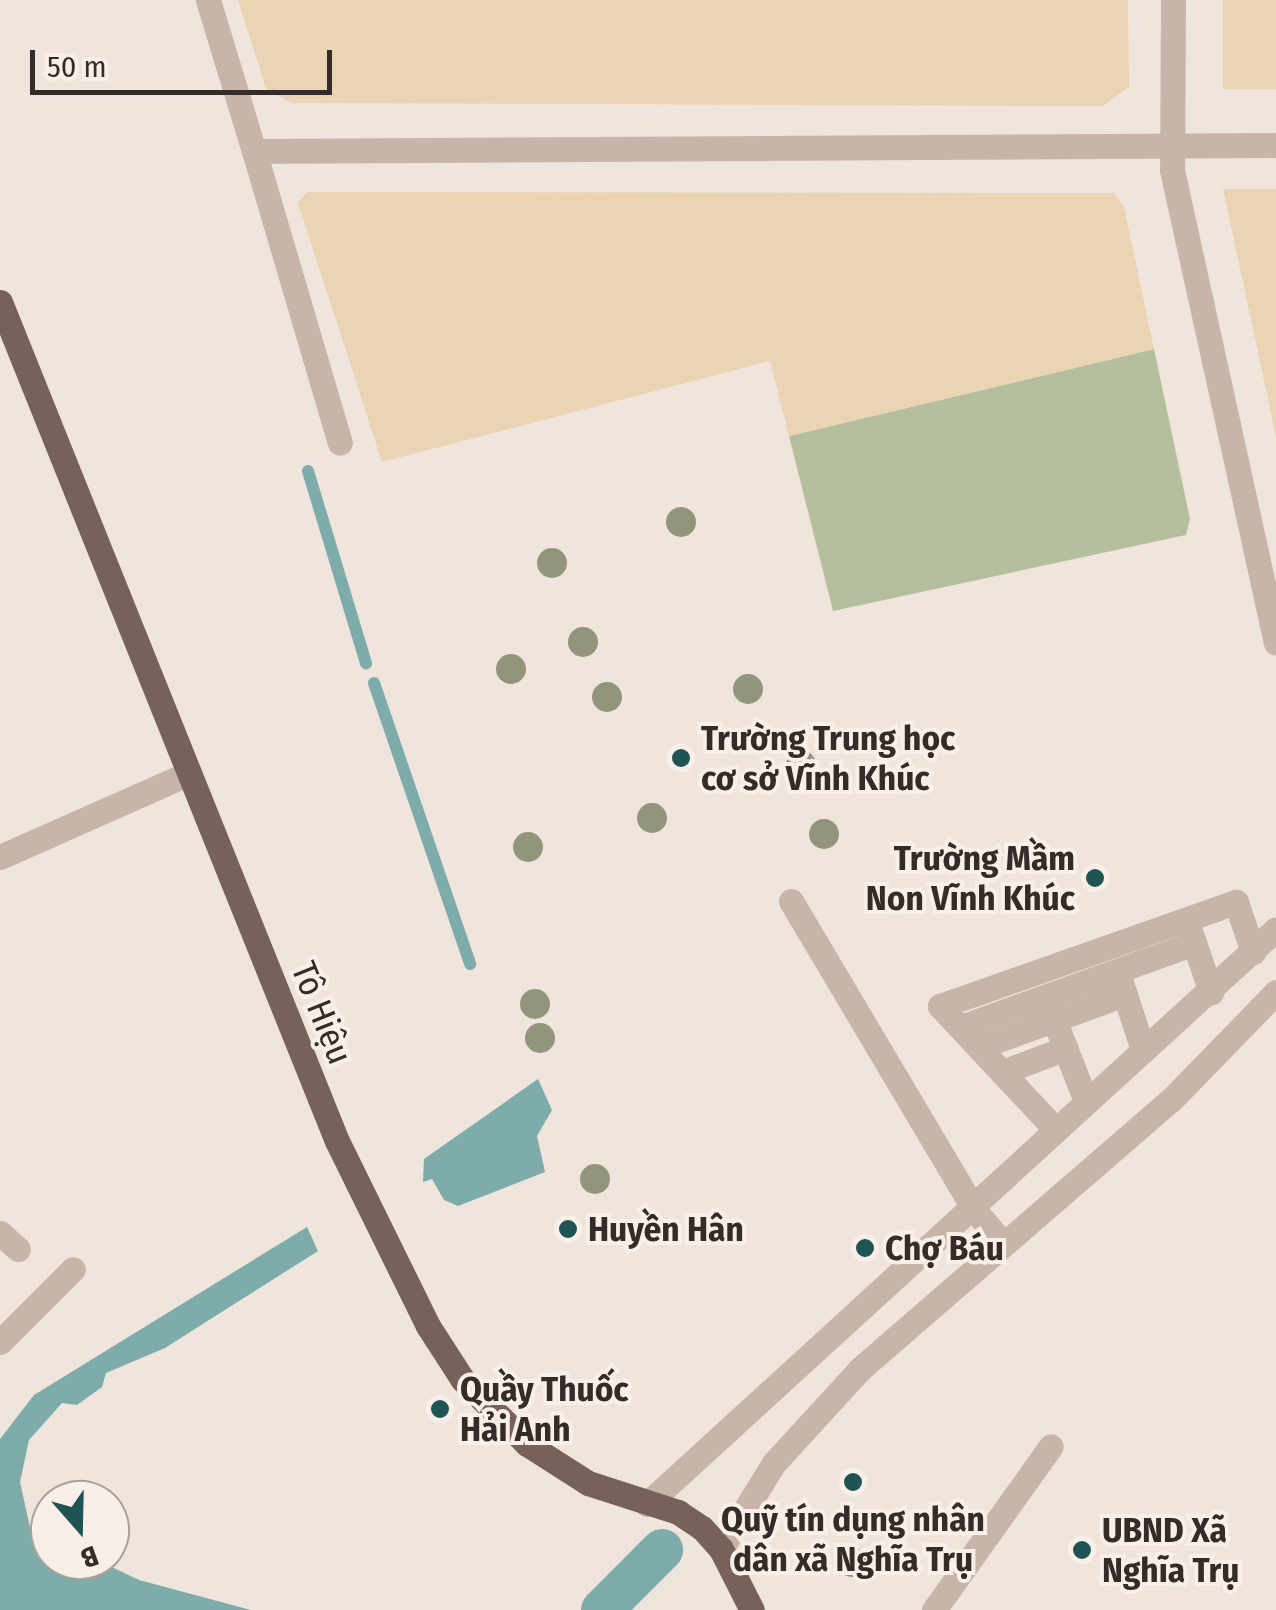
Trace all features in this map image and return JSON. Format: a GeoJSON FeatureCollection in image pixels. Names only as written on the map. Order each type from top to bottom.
{"type":"FeatureCollection","features":[{"type":"Feature","properties":{"kind":"main road","name":"Tô Hiệu"},"geometry":{"type":"LineString","coordinates":[[0,302],[337,1141],[428,1326],[463,1380],[527,1444],[588,1483],[678,1512],[721,1550],[752,1610]]}},
{"type":"Feature","properties":{"kind":"street"},"geometry":{"type":"LineString","coordinates":[[208,0],[340,443]]}},
{"type":"Feature","properties":{"kind":"street"},"geometry":{"type":"LineString","coordinates":[[1173,0],[1172,170],[1276,644]]}},
{"type":"Feature","properties":{"kind":"street"},"geometry":{"type":"LineString","coordinates":[[254,152],[1276,145]]}},
{"type":"Feature","properties":{"kind":"street"},"geometry":{"type":"LineString","coordinates":[[0,857],[187,774]]}},
{"type":"Feature","properties":{"kind":"street"},"geometry":{"type":"LineString","coordinates":[[791,901],[973,1208],[1003,1244]]}},
{"type":"Feature","properties":{"kind":"street"},"geometry":{"type":"LineString","coordinates":[[1056,1130],[940,1006],[1045,996],[1117,970],[1236,902],[1253,952]]}},
{"type":"Feature","properties":{"kind":"street"},"geometry":{"type":"LineString","coordinates":[[647,1504],[1276,929]]}},
{"type":"Feature","properties":{"kind":"street"},"geometry":{"type":"LineString","coordinates":[[1190,931],[1211,992]]}},
{"type":"Feature","properties":{"kind":"street"},"geometry":{"type":"LineString","coordinates":[[979,1047],[1045,996],[1117,970]]}},
{"type":"Feature","properties":{"kind":"street"},"geometry":{"type":"LineString","coordinates":[[1117,970],[1144,1050]]}},
{"type":"Feature","properties":{"kind":"street"},"geometry":{"type":"LineString","coordinates":[[721,1550],[774,1463],[860,1368],[1171,1100],[1276,992]]}},
{"type":"Feature","properties":{"kind":"street"},"geometry":{"type":"LineString","coordinates":[[1045,996],[1086,1102]]}},
{"type":"Feature","properties":{"kind":"street"},"geometry":{"type":"LineString","coordinates":[[1003,1072],[1066,1048]]}},
{"type":"Feature","properties":{"kind":"street"},"geometry":{"type":"LineString","coordinates":[[0,1342],[74,1269]]}},
{"type":"Feature","properties":{"kind":"street"},"geometry":{"type":"LineString","coordinates":[[934,1610],[1051,1446]]}},
{"type":"Feature","properties":{"kind":"green space"},"geometry":{"type":"Polygon","coordinates":[[[1154,349],[1190,519],[1186,535],[833,611],[789,436],[1154,349]]]}},
{"type":"Feature","properties":{"kind":"sand"},"geometry":{"type":"Polygon","coordinates":[[[238,0],[1128,0],[1129,87],[1103,106],[292,103],[266,89],[238,0]]]}},
{"type":"Feature","properties":{"kind":"sand"},"geometry":{"type":"Polygon","coordinates":[[[1223,0],[1276,0],[1276,89],[1223,89],[1223,0]]]}},
{"type":"Feature","properties":{"kind":"sand"},"geometry":{"type":"Polygon","coordinates":[[[1223,189],[1276,189],[1276,437],[1223,189]]]}},
{"type":"Feature","properties":{"kind":"sand"},"geometry":{"type":"Polygon","coordinates":[[[307,192],[1114,193],[1124,207],[1154,349],[789,436],[770,361],[382,462],[298,203],[307,192]]]}},
{"type":"Feature","properties":{"kind":"water"},"geometry":{"type":"Polygon","coordinates":[[[538,1079],[552,1110],[537,1136],[545,1172],[458,1206],[444,1200],[432,1179],[423,1182],[424,1159],[538,1079]]]}},
{"type":"Feature","properties":{"kind":"water"},"geometry":{"type":"Polygon","coordinates":[[[307,1227],[318,1251],[165,1348],[106,1373],[102,1387],[77,1405],[62,1403],[29,1440],[20,1482],[30,1527],[30,1580],[130,1580],[130,1576],[251,1610],[0,1610],[0,1439],[34,1395],[307,1227]]]}},
{"type":"Feature","properties":{"kind":"waterway"},"geometry":{"type":"LineString","coordinates":[[308,471],[366,663]]}},
{"type":"Feature","properties":{"kind":"waterway"},"geometry":{"type":"LineString","coordinates":[[374,683],[470,964]]}},
{"type":"Feature","properties":{"kind":"waterway"},"geometry":{"type":"LineString","coordinates":[[602,1610],[662,1550]]}},
{"type":"Feature","properties":{"kind":"place","name":"Trường Trung học cơ sở Vĩnh Khúc"},"geometry":{"type":"Point","coordinates":[681,758]}},
{"type":"Feature","properties":{"kind":"place","name":"Trường Mầm Non Vĩnh Khúc"},"geometry":{"type":"Point","coordinates":[1095,878]}},
{"type":"Feature","properties":{"kind":"place","name":"Huyền Hân"},"geometry":{"type":"Point","coordinates":[568,1229]}},
{"type":"Feature","properties":{"kind":"place","name":"Chợ Báu"},"geometry":{"type":"Point","coordinates":[865,1248]}},
{"type":"Feature","properties":{"kind":"place","name":"Quầy Thuốc Hải Anh"},"geometry":{"type":"Point","coordinates":[440,1409]}},
{"type":"Feature","properties":{"kind":"place","name":"Quỹ tín dụng nhân dân xã Nghĩa Trụ"},"geometry":{"type":"Point","coordinates":[853,1482]}},
{"type":"Feature","properties":{"kind":"place","name":"UBND Xã Nghĩa Trụ"},"geometry":{"type":"Point","coordinates":[1082,1550]}}]}
